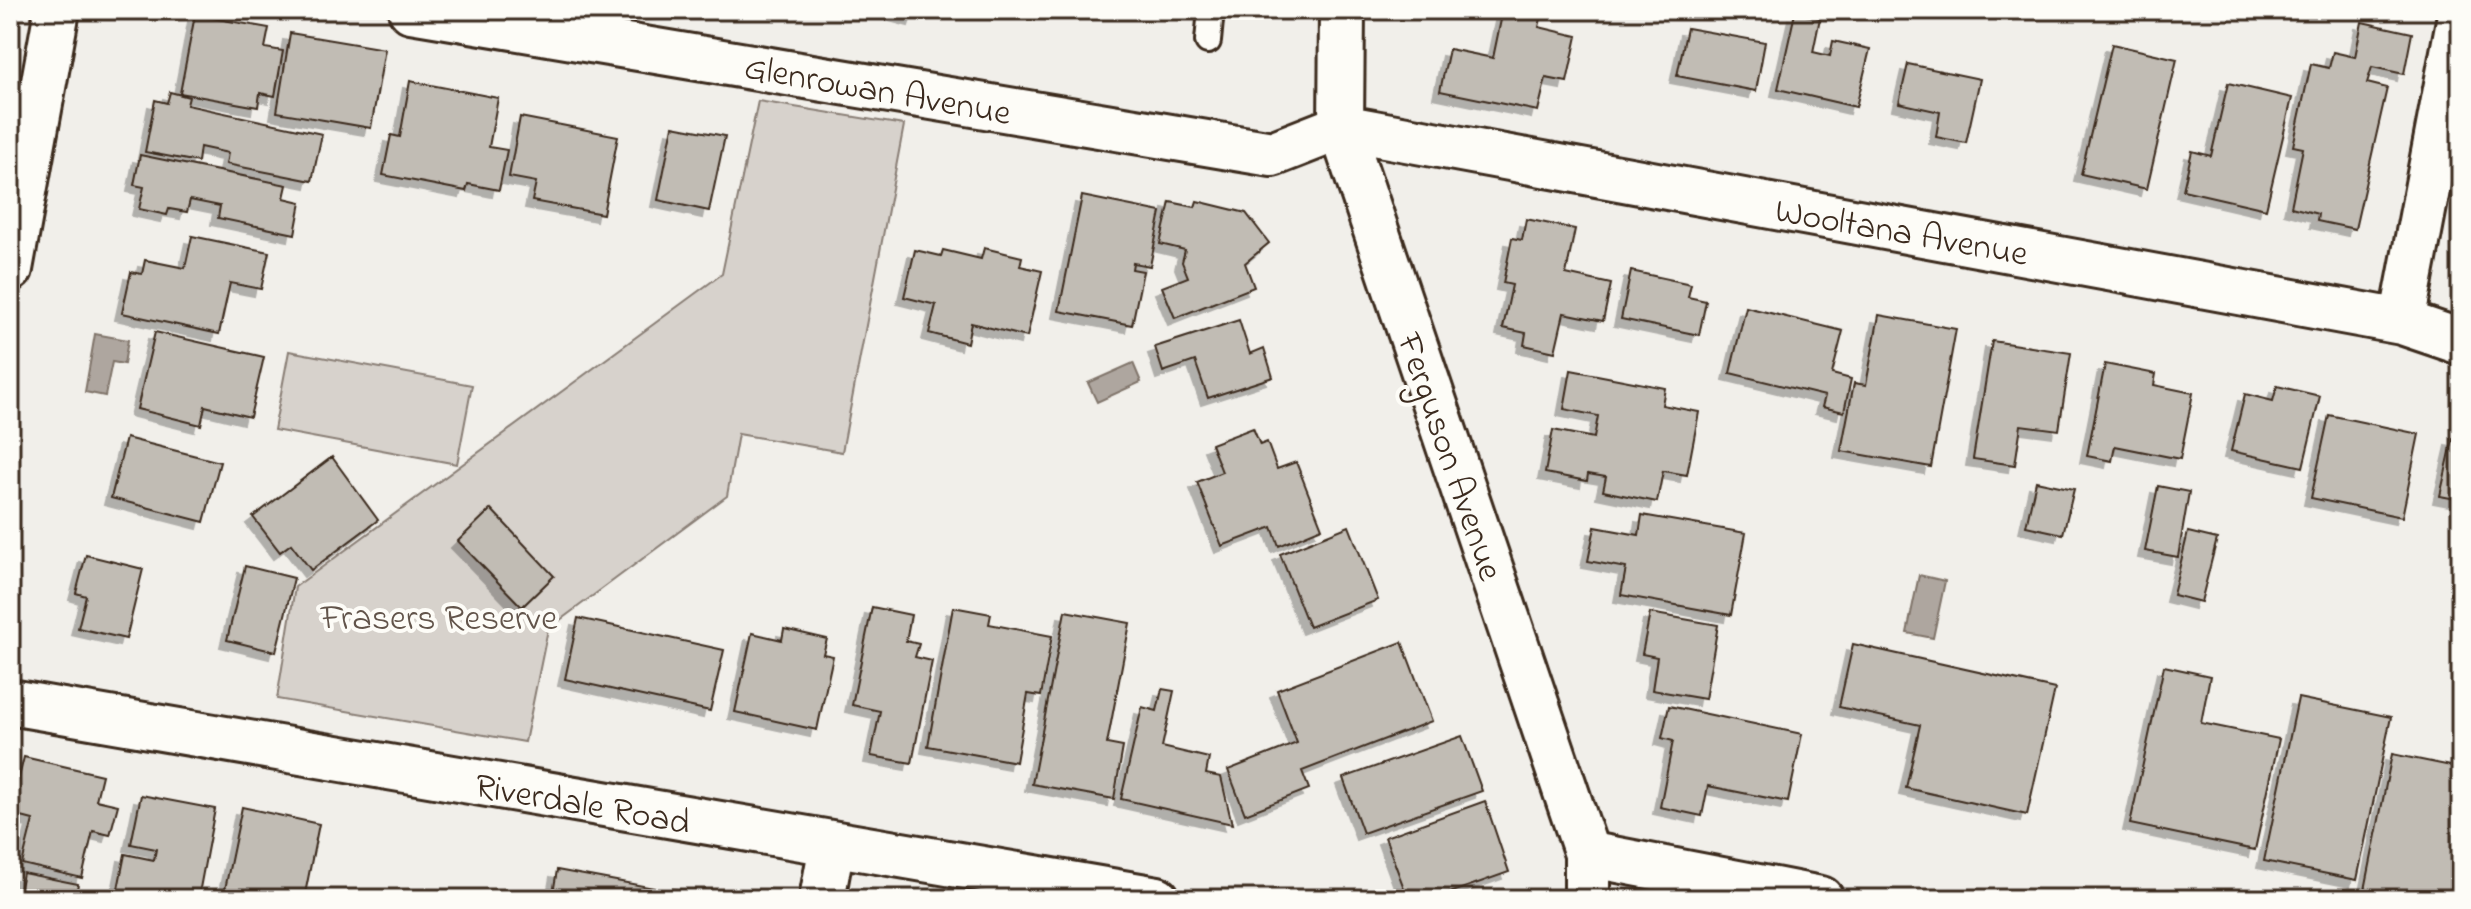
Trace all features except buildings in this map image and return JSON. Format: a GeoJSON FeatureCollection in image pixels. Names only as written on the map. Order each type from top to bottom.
{"type":"FeatureCollection","features":[{"type":"Feature","properties":{"kind":"street"},"geometry":{"type":"LineString","coordinates":[[10,269],[57,10]]}},
{"type":"Feature","properties":{"kind":"street","name":"Glenrowan Avenue"},"geometry":{"type":"LineString","coordinates":[[411,10],[1272,154],[1341,127]]}},
{"type":"Feature","properties":{"kind":"street","name":"Ferguson Avenue"},"geometry":{"type":"LineString","coordinates":[[1342,10],[1341,127],[1587,854],[1587,899]]}},
{"type":"Feature","properties":{"kind":"street"},"geometry":{"type":"LineString","coordinates":[[2402,322],[2461,10]]}},
{"type":"Feature","properties":{"kind":"street","name":"Wooltana Avenue"},"geometry":{"type":"LineString","coordinates":[[1341,127],[2402,322],[2461,342]]}},
{"type":"Feature","properties":{"kind":"street","name":"Riverdale Road"},"geometry":{"type":"LineString","coordinates":[[10,702],[1157,899]]}},
{"type":"Feature","properties":{"kind":"street"},"geometry":{"type":"LineString","coordinates":[[822,899],[832,845]]}},
{"type":"Feature","properties":{"kind":"street"},"geometry":{"type":"LineString","coordinates":[[1587,854],[1821,899]]}},
{"type":"Feature","properties":{"kind":"lane"},"geometry":{"type":"LineString","coordinates":[[1208,41],[1211,10]]}},
{"type":"Feature","properties":{"kind":"green space","name":"Frasers Reserve"},"geometry":{"type":"Polygon","coordinates":[[[758,101],[904,125],[842,452],[738,434],[727,496],[548,629],[525,742],[277,699],[295,587],[722,274],[758,101]]]}},
{"type":"Feature","properties":{"kind":"green space"},"geometry":{"type":"Polygon","coordinates":[[[289,351],[472,385],[457,464],[274,430],[289,351]]]}},
{"type":"Feature","properties":{"kind":"shaded area"},"geometry":{"type":"Polygon","coordinates":[[[95,334],[128,340],[124,364],[112,362],[105,396],[85,392],[95,334]]]}},
{"type":"Feature","properties":{"kind":"shaded area"},"geometry":{"type":"Polygon","coordinates":[[[1133,363],[1141,382],[1097,402],[1088,383],[1133,363]]]}},
{"type":"Feature","properties":{"kind":"shaded area"},"geometry":{"type":"Polygon","coordinates":[[[1919,575],[1945,581],[1933,638],[1907,633],[1919,575]]]}}]}
